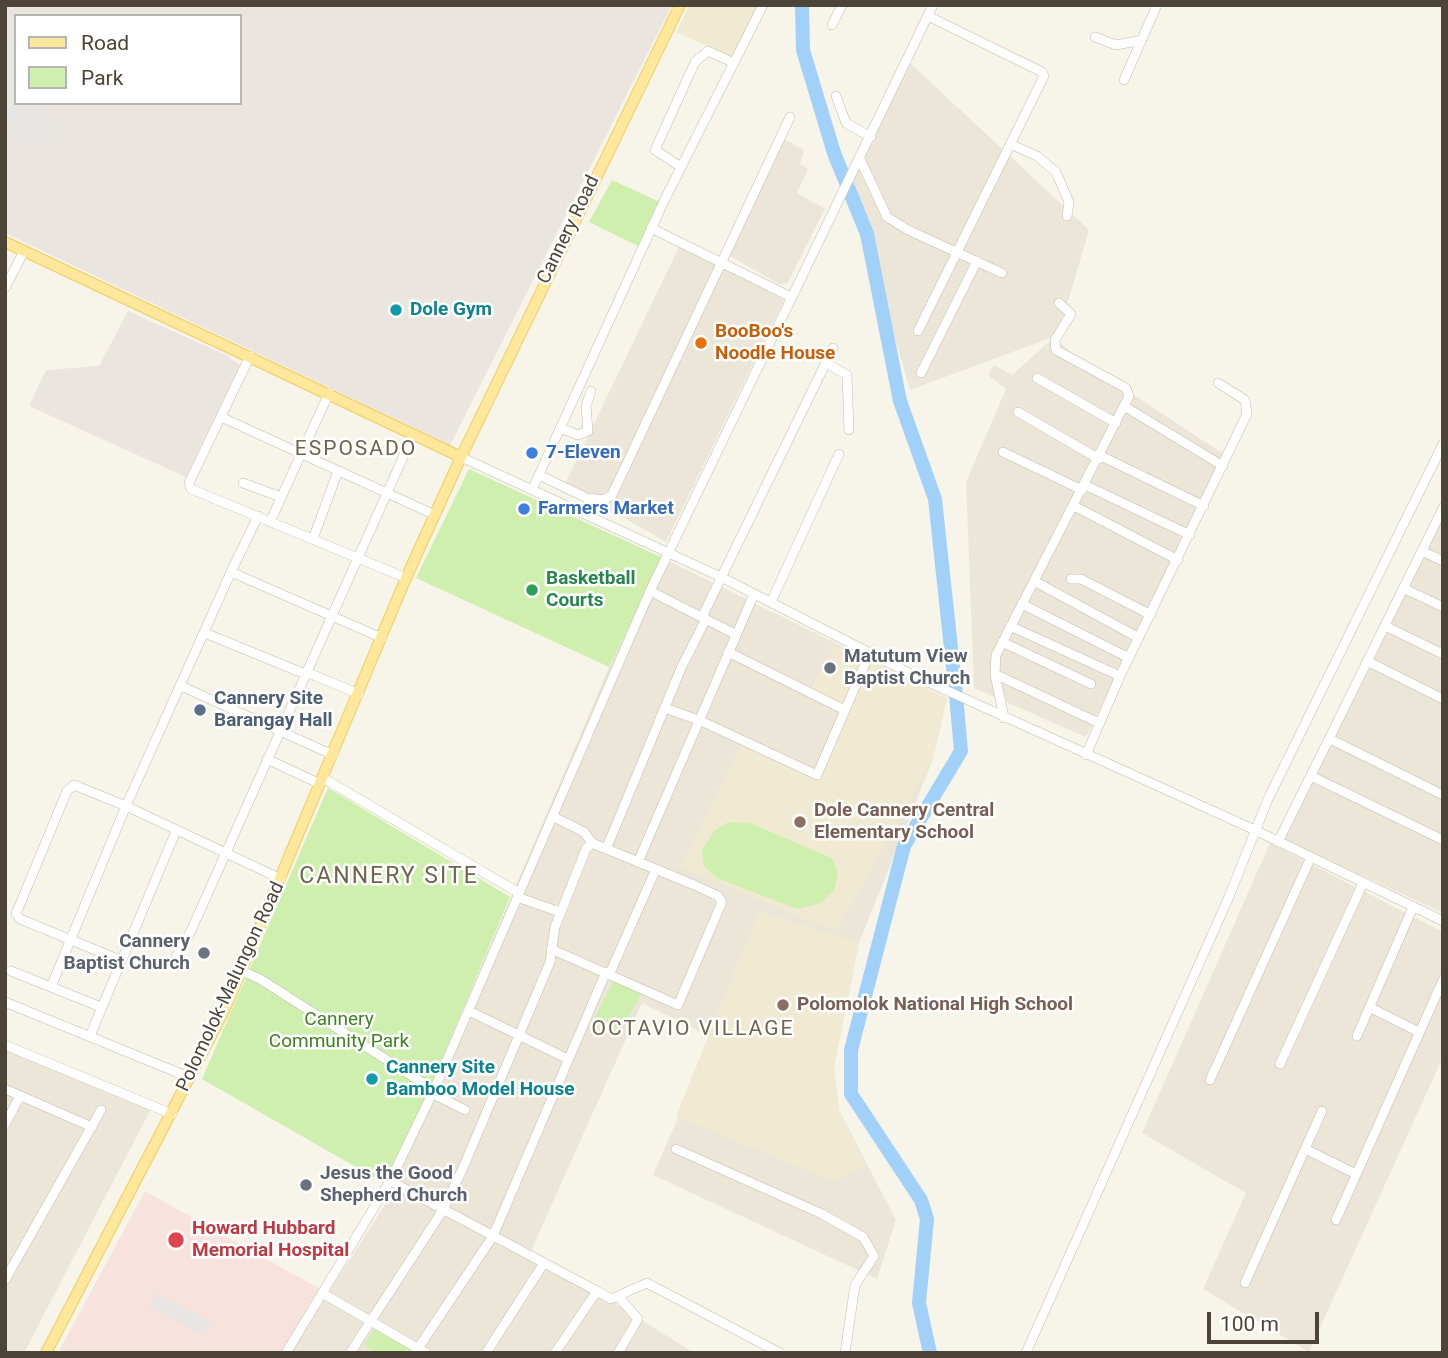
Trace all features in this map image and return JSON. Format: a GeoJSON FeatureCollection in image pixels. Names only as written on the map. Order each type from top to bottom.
{"type":"FeatureCollection","features":[{"type":"Feature","properties":{"kind":"main road","name":"Cannery Road"},"geometry":{"type":"LineString","coordinates":[[461,457],[680,5]]}},
{"type":"Feature","properties":{"kind":"main road"},"geometry":{"type":"LineString","coordinates":[[5,242],[461,457]]}},
{"type":"Feature","properties":{"kind":"main road","name":"Polomolok-Malungon Road"},"geometry":{"type":"LineString","coordinates":[[46,1353],[191,1078],[242,971],[406,578],[461,457]]}},
{"type":"Feature","properties":{"kind":"street"},"geometry":{"type":"LineString","coordinates":[[532,490],[651,228],[763,5]]}},
{"type":"Feature","properties":{"kind":"street"},"geometry":{"type":"LineString","coordinates":[[832,25],[842,5]]}},
{"type":"Feature","properties":{"kind":"street"},"geometry":{"type":"LineString","coordinates":[[286,1353],[390,1181],[433,1092],[650,591],[933,5]]}},
{"type":"Feature","properties":{"kind":"street"},"geometry":{"type":"LineString","coordinates":[[1124,80],[1157,5]]}},
{"type":"Feature","properties":{"kind":"street"},"geometry":{"type":"LineString","coordinates":[[918,331],[959,253],[1044,74],[928,16]]}},
{"type":"Feature","properties":{"kind":"street"},"geometry":{"type":"LineString","coordinates":[[1095,37],[1116,45],[1142,40]]}},
{"type":"Feature","properties":{"kind":"street"},"geometry":{"type":"LineString","coordinates":[[681,167],[655,150],[697,59],[709,51],[734,63]]}},
{"type":"Feature","properties":{"kind":"street"},"geometry":{"type":"LineString","coordinates":[[836,96],[846,123],[871,137]]}},
{"type":"Feature","properties":{"kind":"street"},"geometry":{"type":"LineString","coordinates":[[539,475],[587,498],[603,500],[612,495],[790,117]]}},
{"type":"Feature","properties":{"kind":"street"},"geometry":{"type":"LineString","coordinates":[[1010,144],[1037,156],[1056,172],[1069,201],[1067,216]]}},
{"type":"Feature","properties":{"kind":"street"},"geometry":{"type":"LineString","coordinates":[[860,159],[887,217],[908,230],[1002,273]]}},
{"type":"Feature","properties":{"kind":"street"},"geometry":{"type":"LineString","coordinates":[[651,228],[790,297]]}},
{"type":"Feature","properties":{"kind":"street"},"geometry":{"type":"LineString","coordinates":[[5,288],[24,251]]}},
{"type":"Feature","properties":{"kind":"street"},"geometry":{"type":"LineString","coordinates":[[921,373],[977,261]]}},
{"type":"Feature","properties":{"kind":"street"},"geometry":{"type":"LineString","coordinates":[[1004,718],[994,663],[1002,642],[1100,458],[1129,396],[1126,388],[1054,347],[1071,314],[1059,303]]}},
{"type":"Feature","properties":{"kind":"street"},"geometry":{"type":"LineString","coordinates":[[607,847],[704,618],[761,492],[833,348]]}},
{"type":"Feature","properties":{"kind":"street"},"geometry":{"type":"LineString","coordinates":[[250,356],[189,486],[192,491],[406,578]]}},
{"type":"Feature","properties":{"kind":"street"},"geometry":{"type":"LineString","coordinates":[[826,363],[847,375],[849,430]]}},
{"type":"Feature","properties":{"kind":"street"},"geometry":{"type":"LineString","coordinates":[[1037,378],[1116,424]]}},
{"type":"Feature","properties":{"kind":"street"},"geometry":{"type":"LineString","coordinates":[[1086,755],[1120,676],[1204,506],[1248,407],[1239,395],[1218,383]]}},
{"type":"Feature","properties":{"kind":"street"},"geometry":{"type":"LineString","coordinates":[[560,428],[578,435],[588,431],[586,406],[591,391]]}},
{"type":"Feature","properties":{"kind":"street"},"geometry":{"type":"LineString","coordinates":[[270,522],[329,393]]}},
{"type":"Feature","properties":{"kind":"street"},"geometry":{"type":"LineString","coordinates":[[1124,406],[1223,466]]}},
{"type":"Feature","properties":{"kind":"street"},"geometry":{"type":"LineString","coordinates":[[1018,412],[1100,458],[1204,506]]}},
{"type":"Feature","properties":{"kind":"street"},"geometry":{"type":"LineString","coordinates":[[221,417],[435,515]]}},
{"type":"Feature","properties":{"kind":"street"},"geometry":{"type":"LineString","coordinates":[[176,957],[413,435]]}},
{"type":"Feature","properties":{"kind":"street"},"geometry":{"type":"LineString","coordinates":[[1026,1353],[1223,911],[1255,830],[1443,444]]}},
{"type":"Feature","properties":{"kind":"street"},"geometry":{"type":"LineString","coordinates":[[1003,452],[1190,535]]}},
{"type":"Feature","properties":{"kind":"street"},"geometry":{"type":"LineString","coordinates":[[771,602],[839,454]]}},
{"type":"Feature","properties":{"kind":"street"},"geometry":{"type":"LineString","coordinates":[[461,457],[723,578],[870,655],[961,698],[1255,830],[1443,920]]}},
{"type":"Feature","properties":{"kind":"street"},"geometry":{"type":"LineString","coordinates":[[313,538],[338,471]]}},
{"type":"Feature","properties":{"kind":"street"},"geometry":{"type":"LineString","coordinates":[[243,483],[281,497]]}},
{"type":"Feature","properties":{"kind":"street"},"geometry":{"type":"LineString","coordinates":[[1074,506],[1178,560]]}},
{"type":"Feature","properties":{"kind":"street"},"geometry":{"type":"LineString","coordinates":[[1278,842],[1443,509]]}},
{"type":"Feature","properties":{"kind":"street"},"geometry":{"type":"LineString","coordinates":[[51,987],[73,940],[126,806],[258,516]]}},
{"type":"Feature","properties":{"kind":"street"},"geometry":{"type":"LineString","coordinates":[[1422,551],[1443,561]]}},
{"type":"Feature","properties":{"kind":"street"},"geometry":{"type":"LineString","coordinates":[[232,572],[382,638]]}},
{"type":"Feature","properties":{"kind":"street"},"geometry":{"type":"LineString","coordinates":[[1071,579],[1081,579],[1151,615]]}},
{"type":"Feature","properties":{"kind":"street"},"geometry":{"type":"LineString","coordinates":[[1034,581],[1139,638]]}},
{"type":"Feature","properties":{"kind":"street"},"geometry":{"type":"LineString","coordinates":[[1403,588],[1443,607]]}},
{"type":"Feature","properties":{"kind":"street"},"geometry":{"type":"LineString","coordinates":[[650,591],[735,634]]}},
{"type":"Feature","properties":{"kind":"street"},"geometry":{"type":"LineString","coordinates":[[638,862],[754,594]]}},
{"type":"Feature","properties":{"kind":"street"},"geometry":{"type":"LineString","coordinates":[[1022,604],[1129,658]]}},
{"type":"Feature","properties":{"kind":"street"},"geometry":{"type":"LineString","coordinates":[[1010,626],[1120,676]]}},
{"type":"Feature","properties":{"kind":"street"},"geometry":{"type":"LineString","coordinates":[[1384,626],[1443,654]]}},
{"type":"Feature","properties":{"kind":"street"},"geometry":{"type":"LineString","coordinates":[[205,633],[359,694]]}},
{"type":"Feature","properties":{"kind":"street"},"geometry":{"type":"LineString","coordinates":[[1002,642],[1091,684]]}},
{"type":"Feature","properties":{"kind":"street"},"geometry":{"type":"LineString","coordinates":[[728,652],[845,709]]}},
{"type":"Feature","properties":{"kind":"street"},"geometry":{"type":"LineString","coordinates":[[665,708],[701,721],[817,775],[870,655]]}},
{"type":"Feature","properties":{"kind":"street"},"geometry":{"type":"LineString","coordinates":[[1367,661],[1443,699]]}},
{"type":"Feature","properties":{"kind":"street"},"geometry":{"type":"LineString","coordinates":[[995,674],[1099,723]]}},
{"type":"Feature","properties":{"kind":"street"},"geometry":{"type":"LineString","coordinates":[[181,686],[333,755]]}},
{"type":"Feature","properties":{"kind":"street"},"geometry":{"type":"LineString","coordinates":[[1330,739],[1443,795]]}},
{"type":"Feature","properties":{"kind":"street"},"geometry":{"type":"LineString","coordinates":[[267,760],[322,781],[518,895],[560,912]]}},
{"type":"Feature","properties":{"kind":"street"},"geometry":{"type":"LineString","coordinates":[[1311,776],[1443,840]]}},
{"type":"Feature","properties":{"kind":"street"},"geometry":{"type":"LineString","coordinates":[[120,960],[20,919],[16,911],[71,787],[78,785],[126,806],[281,879]]}},
{"type":"Feature","properties":{"kind":"street"},"geometry":{"type":"LineString","coordinates":[[551,949],[678,1005],[722,902],[718,896],[607,847],[592,843],[584,832],[552,816]]}},
{"type":"Feature","properties":{"kind":"street"},"geometry":{"type":"LineString","coordinates":[[90,1036],[176,831]]}},
{"type":"Feature","properties":{"kind":"street"},"geometry":{"type":"LineString","coordinates":[[350,1353],[443,1210],[550,962],[560,912],[586,849],[592,843]]}},
{"type":"Feature","properties":{"kind":"street"},"geometry":{"type":"LineString","coordinates":[[1210,1080],[1311,857]]}},
{"type":"Feature","properties":{"kind":"street"},"geometry":{"type":"LineString","coordinates":[[322,1293],[420,1351],[493,1236],[568,1059],[656,869]]}},
{"type":"Feature","properties":{"kind":"street"},"geometry":{"type":"LineString","coordinates":[[1280,1064],[1363,883]]}},
{"type":"Feature","properties":{"kind":"street"},"geometry":{"type":"LineString","coordinates":[[1357,1036],[1413,907]]}},
{"type":"Feature","properties":{"kind":"street"},"geometry":{"type":"LineString","coordinates":[[11,971],[101,1007]]}},
{"type":"Feature","properties":{"kind":"street"},"geometry":{"type":"LineString","coordinates":[[242,971],[260,979],[465,1110]]}},
{"type":"Feature","properties":{"kind":"street"},"geometry":{"type":"LineString","coordinates":[[1336,1220],[1443,980]]}},
{"type":"Feature","properties":{"kind":"street"},"geometry":{"type":"LineString","coordinates":[[5,1002],[191,1078]]}},
{"type":"Feature","properties":{"kind":"street"},"geometry":{"type":"LineString","coordinates":[[1371,1008],[1419,1032]]}},
{"type":"Feature","properties":{"kind":"street"},"geometry":{"type":"LineString","coordinates":[[469,1011],[568,1059]]}},
{"type":"Feature","properties":{"kind":"street"},"geometry":{"type":"LineString","coordinates":[[5,1045],[172,1114]]}},
{"type":"Feature","properties":{"kind":"street"},"geometry":{"type":"LineString","coordinates":[[5,1089],[92,1127]]}},
{"type":"Feature","properties":{"kind":"street"},"geometry":{"type":"LineString","coordinates":[[5,1124],[20,1096]]}},
{"type":"Feature","properties":{"kind":"street"},"geometry":{"type":"LineString","coordinates":[[5,1280],[101,1110]]}},
{"type":"Feature","properties":{"kind":"street"},"geometry":{"type":"LineString","coordinates":[[1245,1283],[1322,1111]]}},
{"type":"Feature","properties":{"kind":"street"},"geometry":{"type":"LineString","coordinates":[[677,1149],[822,1214],[863,1237],[874,1256],[855,1285],[845,1353]]}},
{"type":"Feature","properties":{"kind":"street"},"geometry":{"type":"LineString","coordinates":[[1305,1149],[1356,1174]]}},
{"type":"Feature","properties":{"kind":"street"},"geometry":{"type":"LineString","coordinates":[[390,1181],[610,1299],[647,1283],[780,1353]]}},
{"type":"Feature","properties":{"kind":"street"},"geometry":{"type":"LineString","coordinates":[[486,1353],[544,1263]]}},
{"type":"Feature","properties":{"kind":"street"},"geometry":{"type":"LineString","coordinates":[[555,1353],[597,1291]]}},
{"type":"Feature","properties":{"kind":"street"},"geometry":{"type":"LineString","coordinates":[[618,1296],[638,1319],[618,1353]]}},
{"type":"Feature","properties":{"kind":"shaded area"},"geometry":{"type":"Polygon","coordinates":[[[5,5],[672,5],[450,445],[5,233],[5,5]]]}},
{"type":"Feature","properties":{"kind":"shaded area"},"geometry":{"type":"Polygon","coordinates":[[[690,5],[759,5],[733,58],[676,32],[690,5]]]}},
{"type":"Feature","properties":{"kind":"shaded area"},"geometry":{"type":"Polygon","coordinates":[[[14,36],[14,105],[46,105],[55,139],[18,145],[5,119],[5,39],[14,36]]]}},
{"type":"Feature","properties":{"kind":"shaded area"},"geometry":{"type":"Polygon","coordinates":[[[908,61],[1089,230],[1058,335],[910,390],[849,179],[908,61]]]}},
{"type":"Feature","properties":{"kind":"shaded area"},"geometry":{"type":"Polygon","coordinates":[[[784,139],[804,150],[800,164],[808,169],[797,193],[825,209],[788,283],[779,284],[730,256],[784,139]]]}},
{"type":"Feature","properties":{"kind":"shaded area"},"geometry":{"type":"Polygon","coordinates":[[[680,245],[784,300],[666,542],[565,484],[680,245]]]}},
{"type":"Feature","properties":{"kind":"shaded area"},"geometry":{"type":"Polygon","coordinates":[[[128,311],[226,355],[240,365],[186,477],[29,406],[46,370],[99,366],[128,311]]]}},
{"type":"Feature","properties":{"kind":"shaded area"},"geometry":{"type":"Polygon","coordinates":[[[1053,338],[1088,365],[1225,455],[1086,737],[974,688],[966,482],[1006,389],[988,375],[994,365],[1012,375],[1053,338]]]}},
{"type":"Feature","properties":{"kind":"shaded area"},"geometry":{"type":"Polygon","coordinates":[[[1443,497],[1443,913],[1277,836],[1443,497]]]}},
{"type":"Feature","properties":{"kind":"shaded area"},"geometry":{"type":"Polygon","coordinates":[[[663,558],[947,698],[933,759],[859,943],[834,1067],[839,1110],[896,1220],[877,1279],[653,1175],[713,1038],[642,1003],[531,1251],[387,1176],[428,1092],[609,667],[663,558]]]}},
{"type":"Feature","properties":{"kind":"shaded area"},"geometry":{"type":"Polygon","coordinates":[[[834,646],[864,662],[844,707],[810,690],[834,646]]]}},
{"type":"Feature","properties":{"kind":"shaded area","name":"Dole Cannery Central Elementary School"},"geometry":{"type":"Polygon","coordinates":[[[871,660],[947,698],[933,759],[836,932],[680,866],[746,736],[817,777],[871,660]]]}},
{"type":"Feature","properties":{"kind":"shaded area"},"geometry":{"type":"Polygon","coordinates":[[[1270,843],[1443,932],[1443,1057],[1309,1352],[1203,1289],[1246,1193],[1142,1133],[1270,843]]]}},
{"type":"Feature","properties":{"kind":"shaded area","name":"Polomolok National High School"},"geometry":{"type":"Polygon","coordinates":[[[759,911],[859,943],[834,1067],[839,1110],[866,1166],[835,1182],[676,1116],[759,911]]]}},
{"type":"Feature","properties":{"kind":"shaded area"},"geometry":{"type":"Polygon","coordinates":[[[5,1050],[152,1107],[24,1353],[5,1353],[5,1050]]]}},
{"type":"Feature","properties":{"kind":"shaded area"},"geometry":{"type":"Polygon","coordinates":[[[397,1186],[608,1299],[691,1351],[290,1353],[397,1186]]]}},
{"type":"Feature","properties":{"kind":"shaded area","name":"Howard Hubbard Memorial Hospital"},"geometry":{"type":"Polygon","coordinates":[[[145,1191],[320,1289],[282,1353],[58,1353],[145,1191]]]}},
{"type":"Feature","properties":{"kind":"shaded area"},"geometry":{"type":"Polygon","coordinates":[[[155,1293],[211,1321],[203,1336],[150,1307],[155,1293]]]}},
{"type":"Feature","properties":{"kind":"green space"},"geometry":{"type":"Polygon","coordinates":[[[612,180],[660,202],[638,246],[589,222],[612,180]]]}},
{"type":"Feature","properties":{"kind":"green space"},"geometry":{"type":"Polygon","coordinates":[[[469,469],[663,558],[609,667],[416,578],[469,469]]]}},
{"type":"Feature","properties":{"kind":"green space","name":"Cannery Community Park"},"geometry":{"type":"Polygon","coordinates":[[[328,788],[510,897],[428,1092],[384,1183],[202,1079],[328,788]]]}},
{"type":"Feature","properties":{"kind":"green space"},"geometry":{"type":"Polygon","coordinates":[[[728,822],[750,823],[832,858],[838,873],[834,890],[821,903],[797,909],[717,878],[704,866],[702,851],[714,831],[728,822]]]}},
{"type":"Feature","properties":{"kind":"green space"},"geometry":{"type":"Polygon","coordinates":[[[616,976],[644,990],[618,1035],[593,1021],[616,976]]]}},
{"type":"Feature","properties":{"kind":"green space"},"geometry":{"type":"Polygon","coordinates":[[[376,1326],[415,1350],[413,1353],[377,1353],[364,1345],[376,1326]]]}},
{"type":"Feature","properties":{"kind":"waterway"},"geometry":{"type":"LineString","coordinates":[[802,5],[803,50],[834,153],[867,234],[900,401],[935,499],[956,695],[961,751],[904,846],[851,1050],[851,1094],[921,1200],[927,1219],[919,1303],[930,1353]]}},
{"type":"Feature","properties":{"kind":"place","name":"Dole Gym"},"geometry":{"type":"Point","coordinates":[396,310]}},
{"type":"Feature","properties":{"kind":"place","name":"BooBoo's Noodle House"},"geometry":{"type":"Point","coordinates":[701,343]}},
{"type":"Feature","properties":{"kind":"place","name":"7-Eleven"},"geometry":{"type":"Point","coordinates":[532,453]}},
{"type":"Feature","properties":{"kind":"place","name":"Farmers Market"},"geometry":{"type":"Point","coordinates":[524,509]}},
{"type":"Feature","properties":{"kind":"place","name":"Basketball Courts"},"geometry":{"type":"Point","coordinates":[532,590]}},
{"type":"Feature","properties":{"kind":"place","name":"Matutum View Baptist Church"},"geometry":{"type":"Point","coordinates":[830,668]}},
{"type":"Feature","properties":{"kind":"place","name":"Cannery Site Barangay Hall"},"geometry":{"type":"Point","coordinates":[200,710]}},
{"type":"Feature","properties":{"kind":"place","name":"Dole Cannery Central Elementary School"},"geometry":{"type":"Point","coordinates":[800,822]}},
{"type":"Feature","properties":{"kind":"place","name":"Cannery Baptist Church"},"geometry":{"type":"Point","coordinates":[204,953]}},
{"type":"Feature","properties":{"kind":"place","name":"Polomolok National High School"},"geometry":{"type":"Point","coordinates":[783,1005]}},
{"type":"Feature","properties":{"kind":"place","name":"Cannery Site Bamboo Model House"},"geometry":{"type":"Point","coordinates":[372,1079]}},
{"type":"Feature","properties":{"kind":"place","name":"Jesus the Good Shepherd Church"},"geometry":{"type":"Point","coordinates":[306,1185]}},
{"type":"Feature","properties":{"kind":"place","name":"Howard Hubbard Memorial Hospital"},"geometry":{"type":"Point","coordinates":[176,1240]}},
{"type":"Feature","properties":{"kind":"district","name":"ESPOSADO"},"geometry":{"type":"Point","coordinates":[356,450]}},
{"type":"Feature","properties":{"kind":"district","name":"CANNERY SITE"},"geometry":{"type":"Point","coordinates":[389,877]}},
{"type":"Feature","properties":{"kind":"district","name":"OCTAVIO VILLAGE"},"geometry":{"type":"Point","coordinates":[693,1030]}}]}
